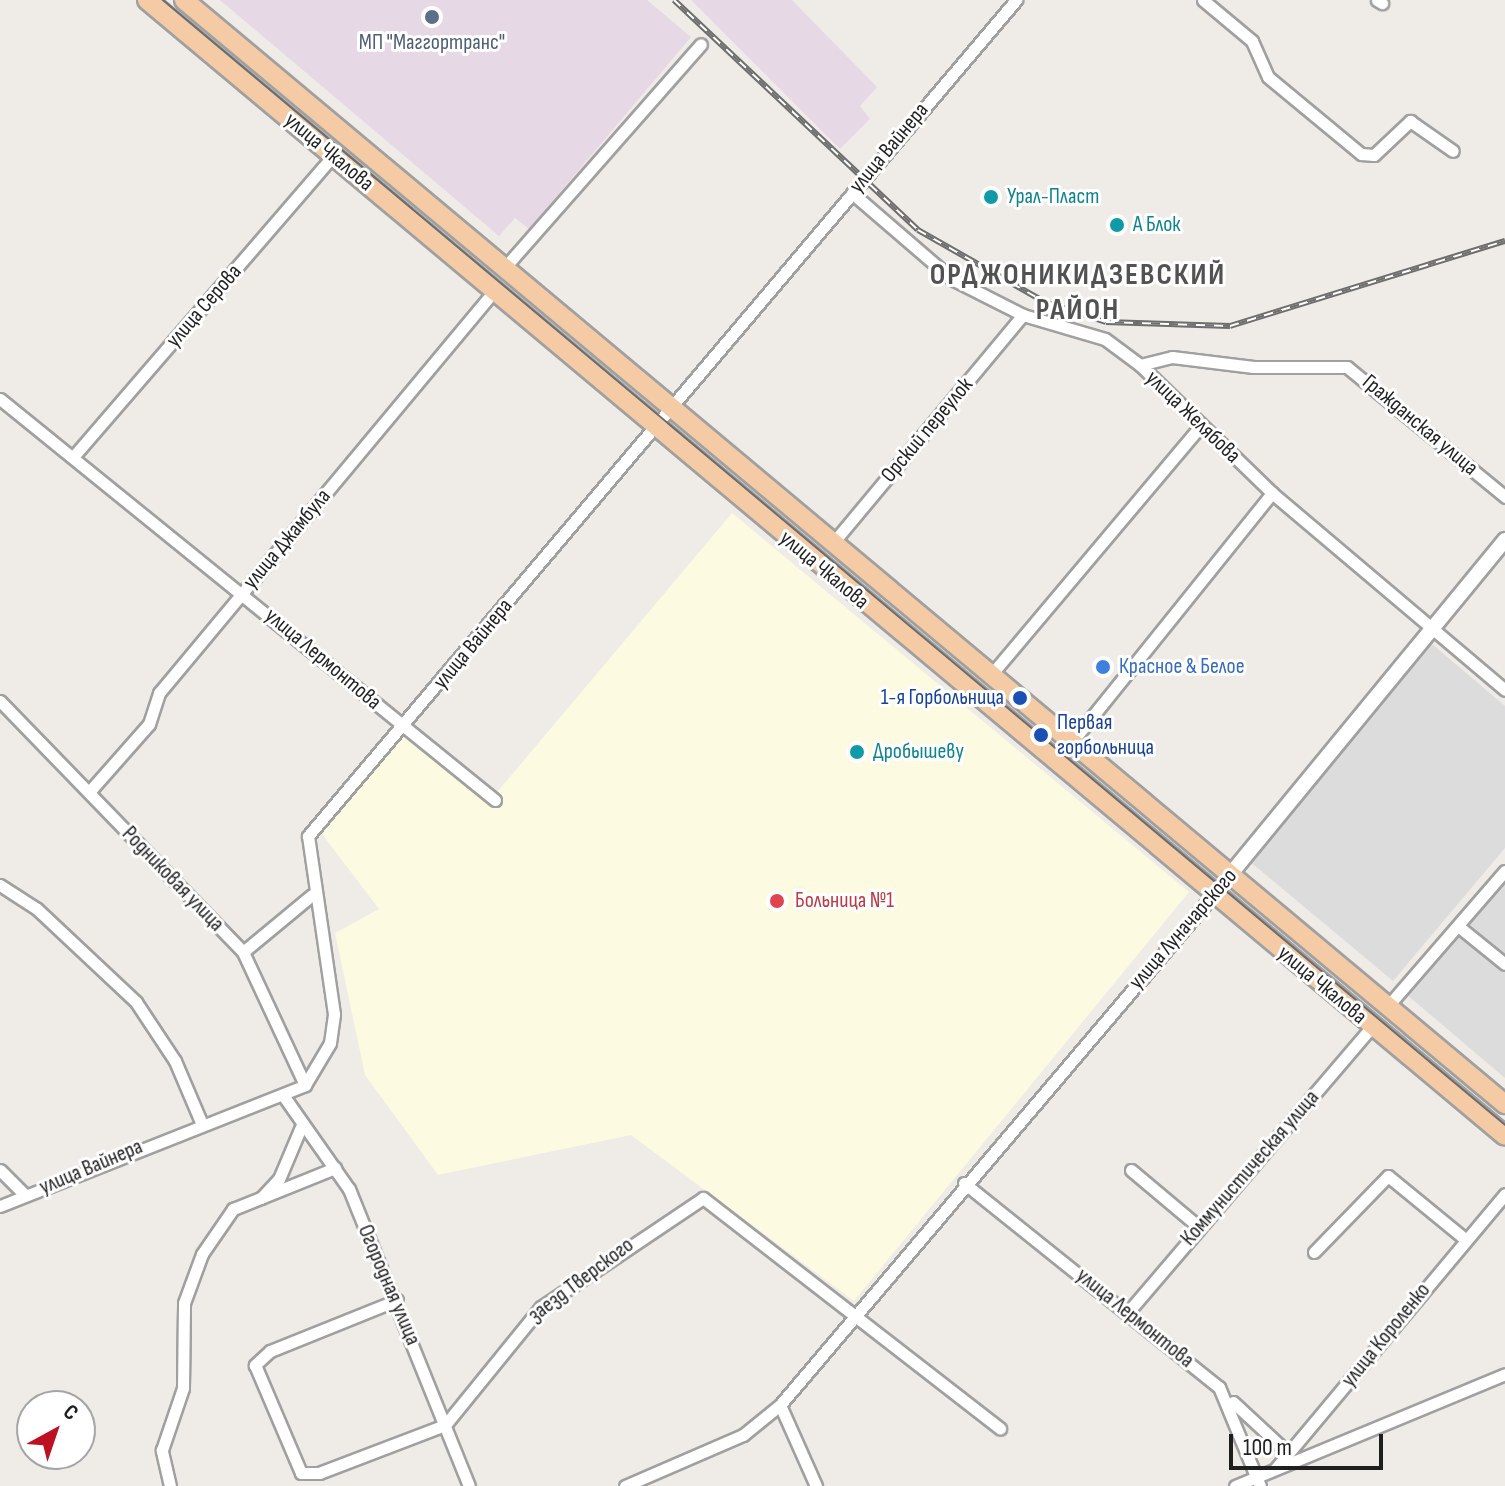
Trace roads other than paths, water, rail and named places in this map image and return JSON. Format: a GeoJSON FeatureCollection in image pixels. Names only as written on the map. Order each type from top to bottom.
{"type":"FeatureCollection","features":[{"type":"Feature","properties":{"kind":"main road","name":"улица Чкалова"},"geometry":{"type":"LineString","coordinates":[[147,0],[1213,895],[1505,1136]]}},
{"type":"Feature","properties":{"kind":"main road","name":"улица Чкалова"},"geometry":{"type":"LineString","coordinates":[[184,0],[1505,1104]]}},
{"type":"Feature","properties":{"kind":"main road","name":"улица Луначарского"},"geometry":{"type":"LineString","coordinates":[[1213,895],[1229,876]]}},
{"type":"Feature","properties":{"kind":"street","name":"улица Вайнера"},"geometry":{"type":"LineString","coordinates":[[0,1206],[201,1122],[285,1098],[305,1085],[326,1053],[334,1014],[332,970],[312,895],[308,836],[1016,0]]}},
{"type":"Feature","properties":{"kind":"street"},"geometry":{"type":"LineString","coordinates":[[1203,0],[1252,41],[1268,77],[1361,154],[1374,155],[1410,121],[1453,151]]}},
{"type":"Feature","properties":{"kind":"street"},"geometry":{"type":"LineString","coordinates":[[506,266],[701,44]]}},
{"type":"Feature","properties":{"kind":"street","name":"улица Серова"},"geometry":{"type":"LineString","coordinates":[[73,457],[334,155]]}},
{"type":"Feature","properties":{"kind":"street","name":"улица Желябова"},"geometry":{"type":"LineString","coordinates":[[852,193],[952,279],[1023,315],[1105,339],[1140,365],[1200,427],[1272,493],[1505,690]]}},
{"type":"Feature","properties":{"kind":"street","name":"улица Джамбула"},"geometry":{"type":"LineString","coordinates":[[89,792],[149,724],[159,693],[494,291]]}},
{"type":"Feature","properties":{"kind":"street","name":"Орский переулок"},"geometry":{"type":"LineString","coordinates":[[832,544],[1023,315]]}},
{"type":"Feature","properties":{"kind":"street","name":"Гражданская улица"},"geometry":{"type":"LineString","coordinates":[[1140,365],[1172,357],[1347,367],[1505,497]]}},
{"type":"Feature","properties":{"kind":"street","name":"улица Лермонтова"},"geometry":{"type":"LineString","coordinates":[[0,399],[243,592],[495,800]]}},
{"type":"Feature","properties":{"kind":"street"},"geometry":{"type":"LineString","coordinates":[[990,676],[1200,427]]}},
{"type":"Feature","properties":{"kind":"street"},"geometry":{"type":"LineString","coordinates":[[1071,743],[1272,493]]}},
{"type":"Feature","properties":{"kind":"street","name":"улица Луначарского"},"geometry":{"type":"LineString","coordinates":[[1229,876],[1505,540]]}},
{"type":"Feature","properties":{"kind":"street","name":"Родниковая улица"},"geometry":{"type":"LineString","coordinates":[[0,701],[243,952],[305,1085]]}},
{"type":"Feature","properties":{"kind":"street"},"geometry":{"type":"LineString","coordinates":[[1387,1007],[1505,871]]}},
{"type":"Feature","properties":{"kind":"street"},"geometry":{"type":"LineString","coordinates":[[0,885],[37,909],[136,1002],[175,1061],[201,1122]]}},
{"type":"Feature","properties":{"kind":"street"},"geometry":{"type":"LineString","coordinates":[[243,952],[312,895]]}},
{"type":"Feature","properties":{"kind":"street","name":"улица Луначарского"},"geometry":{"type":"LineString","coordinates":[[625,1486],[743,1435],[780,1405],[964,1183],[1213,895]]}},
{"type":"Feature","properties":{"kind":"street"},"geometry":{"type":"LineString","coordinates":[[1458,926],[1505,964]]}},
{"type":"Feature","properties":{"kind":"street","name":"Коммунистическая улица"},"geometry":{"type":"LineString","coordinates":[[1129,1311],[1372,1026]]}},
{"type":"Feature","properties":{"kind":"street","name":"Огородная улица"},"geometry":{"type":"LineString","coordinates":[[285,1098],[301,1127],[335,1168],[397,1300],[469,1486]]}},
{"type":"Feature","properties":{"kind":"street"},"geometry":{"type":"LineString","coordinates":[[258,1200],[279,1179],[301,1127]]}},
{"type":"Feature","properties":{"kind":"street"},"geometry":{"type":"LineString","coordinates":[[170,1486],[162,1450],[183,1388],[192,1278],[222,1222],[258,1200],[335,1168]]}},
{"type":"Feature","properties":{"kind":"street"},"geometry":{"type":"LineString","coordinates":[[0,1170],[25,1195]]}},
{"type":"Feature","properties":{"kind":"street"},"geometry":{"type":"LineString","coordinates":[[1131,1170],[1199,1227]]}},
{"type":"Feature","properties":{"kind":"street"},"geometry":{"type":"LineString","coordinates":[[1314,1252],[1388,1176],[1465,1239]]}},
{"type":"Feature","properties":{"kind":"street","name":"улица Лермонтова"},"geometry":{"type":"LineString","coordinates":[[964,1183],[1129,1311],[1227,1396],[1258,1482]]}},
{"type":"Feature","properties":{"kind":"street","name":"улица Короленко"},"geometry":{"type":"LineString","coordinates":[[1276,1468],[1505,1194]]}},
{"type":"Feature","properties":{"kind":"street","name":"заезд Тверского"},"geometry":{"type":"LineString","coordinates":[[445,1425],[541,1307],[694,1199],[719,1205],[856,1315]]}},
{"type":"Feature","properties":{"kind":"street"},"geometry":{"type":"LineString","coordinates":[[397,1300],[270,1351],[255,1365],[260,1384],[289,1457],[309,1476],[445,1425]]}},
{"type":"Feature","properties":{"kind":"street"},"geometry":{"type":"LineString","coordinates":[[856,1315],[1000,1428]]}},
{"type":"Feature","properties":{"kind":"street"},"geometry":{"type":"LineString","coordinates":[[1235,1486],[1258,1482],[1276,1468],[1505,1374]]}},
{"type":"Feature","properties":{"kind":"street"},"geometry":{"type":"LineString","coordinates":[[1227,1396],[1288,1453]]}},
{"type":"Feature","properties":{"kind":"street"},"geometry":{"type":"LineString","coordinates":[[780,1405],[816,1486]]}},
{"type":"Feature","properties":{"kind":"tram line"},"geometry":{"type":"LineString","coordinates":[[163,0],[1505,1125]]}},
{"type":"Feature","properties":{"kind":"railway"},"geometry":{"type":"LineString","coordinates":[[674,0],[918,230],[1045,302],[1106,322],[1230,326],[1505,241]]}},
{"type":"Feature","properties":{"kind":"place","name":"МП \"Маггортранс\""},"geometry":{"type":"Point","coordinates":[432,17]}},
{"type":"Feature","properties":{"kind":"place","name":"Урал-Пласт"},"geometry":{"type":"Point","coordinates":[991,197]}},
{"type":"Feature","properties":{"kind":"place","name":"А Блок"},"geometry":{"type":"Point","coordinates":[1117,225]}},
{"type":"Feature","properties":{"kind":"place","name":"Красное & Белое"},"geometry":{"type":"Point","coordinates":[1103,667]}},
{"type":"Feature","properties":{"kind":"place","name":"1-я Горбольница"},"geometry":{"type":"Point","coordinates":[1020,698]}},
{"type":"Feature","properties":{"kind":"place","name":"Первая горбольница"},"geometry":{"type":"Point","coordinates":[1041,735]}},
{"type":"Feature","properties":{"kind":"place","name":"Дробышеву"},"geometry":{"type":"Point","coordinates":[857,752]}},
{"type":"Feature","properties":{"kind":"place","name":"Больница №1"},"geometry":{"type":"Point","coordinates":[777,901]}},
{"type":"Feature","properties":{"kind":"district","name":"ОРДЖОНИКИДЗЕВСКИЙ РАЙОН"},"geometry":{"type":"Point","coordinates":[1078,292]}}]}
